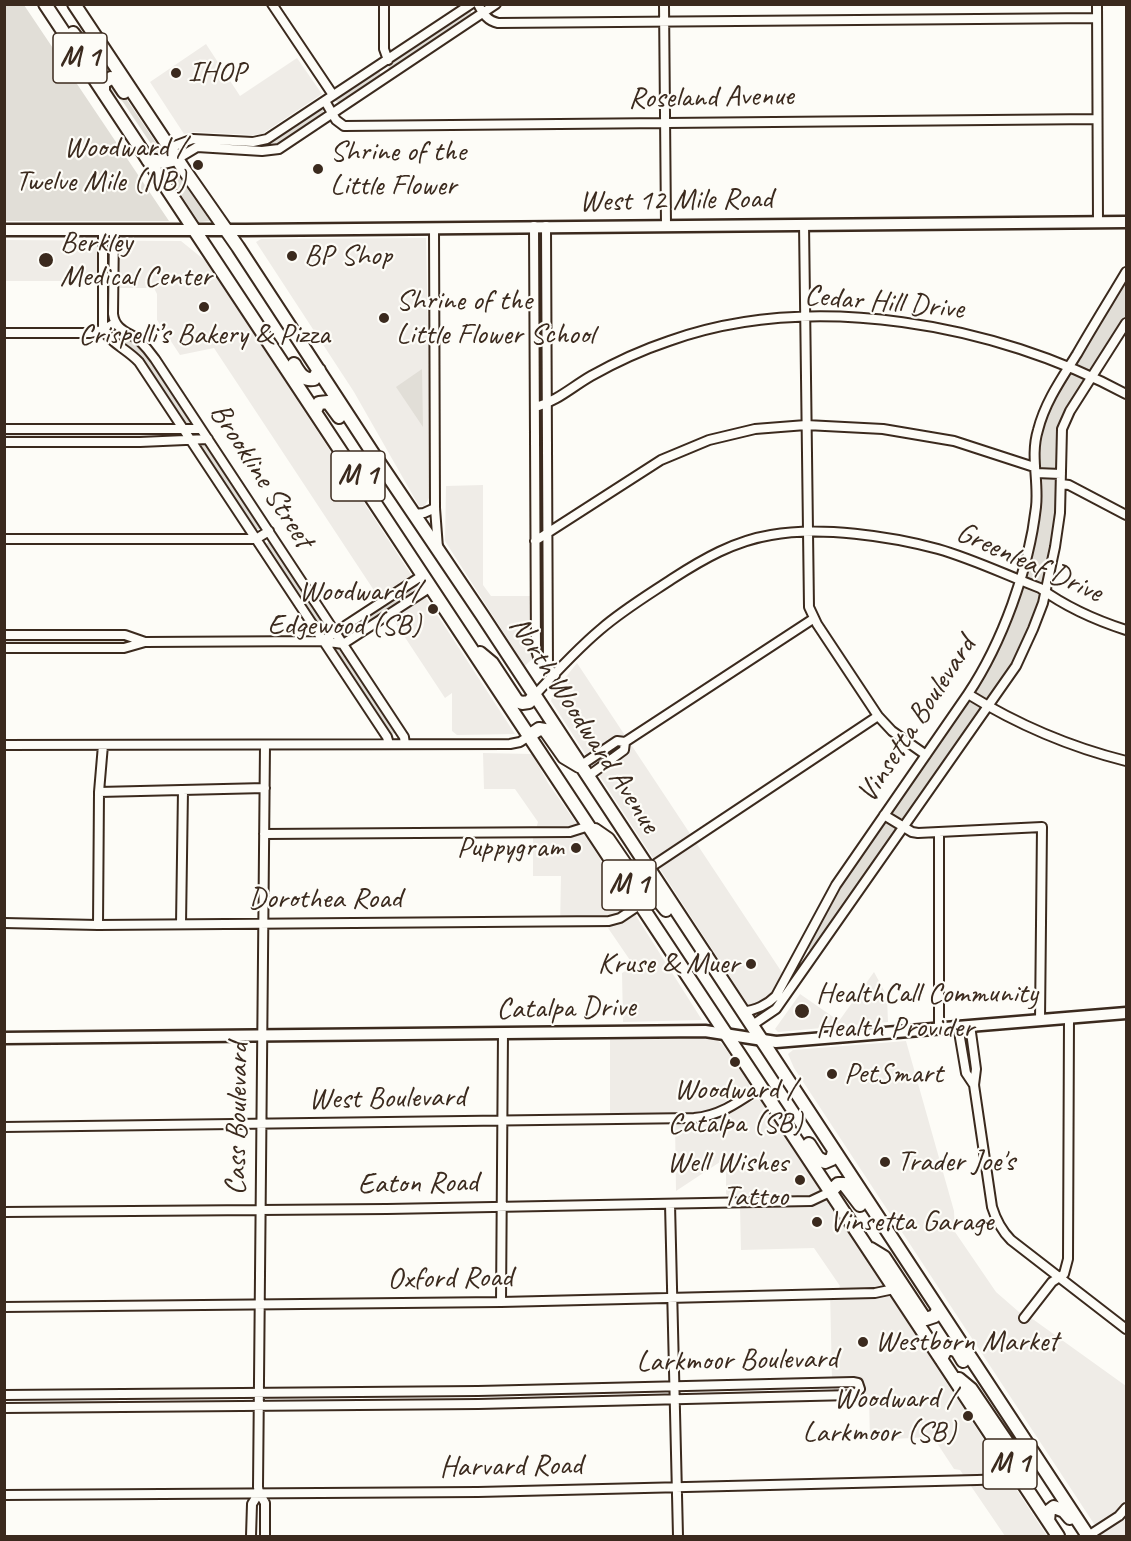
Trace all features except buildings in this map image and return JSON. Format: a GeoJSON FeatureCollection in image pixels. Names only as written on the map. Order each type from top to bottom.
{"type":"FeatureCollection","features":[{"type":"Feature","properties":{"kind":"main road","name":"M 1"},"geometry":{"type":"LineString","coordinates":[[45,4],[1058,1536]]}},
{"type":"Feature","properties":{"kind":"main road"},"geometry":{"type":"LineString","coordinates":[[54,4],[83,47],[92,47],[96,37]]}},
{"type":"Feature","properties":{"kind":"main road","name":"North Woodward Avenue"},"geometry":{"type":"LineString","coordinates":[[74,4],[319,370],[1088,1536]]}},
{"type":"Feature","properties":{"kind":"main road"},"geometry":{"type":"LineString","coordinates":[[103,92],[107,79],[116,80],[154,134],[173,153],[164,162],[148,160]]}},
{"type":"Feature","properties":{"kind":"main road","name":"West 12 Mile Road"},"geometry":{"type":"LineString","coordinates":[[4,230],[1126,222]]}},
{"type":"Feature","properties":{"kind":"main road"},"geometry":{"type":"LineString","coordinates":[[227,278],[255,305],[302,376],[307,380],[314,379],[319,370]]}},
{"type":"Feature","properties":{"kind":"main road"},"geometry":{"type":"LineString","coordinates":[[315,411],[319,403],[328,402],[357,443],[372,452]]}},
{"type":"Feature","properties":{"kind":"main road"},"geometry":{"type":"LineString","coordinates":[[470,645],[492,663],[517,701],[529,702],[534,696]]}},
{"type":"Feature","properties":{"kind":"main road"},"geometry":{"type":"LineString","coordinates":[[529,736],[539,729],[545,730],[564,757],[583,771]]}},
{"type":"Feature","properties":{"kind":"main road"},"geometry":{"type":"LineString","coordinates":[[589,826],[608,839],[634,877],[645,876],[648,869]]}},
{"type":"Feature","properties":{"kind":"main road"},"geometry":{"type":"LineString","coordinates":[[641,904],[648,894],[657,897],[696,954],[717,974]]}},
{"type":"Feature","properties":{"kind":"main road","name":"Catalpa Drive"},"geometry":{"type":"LineString","coordinates":[[4,1038],[705,1031],[776,1042],[1126,1013]]}},
{"type":"Feature","properties":{"kind":"main road"},"geometry":{"type":"LineString","coordinates":[[761,1087],[777,1096],[821,1161],[832,1159],[834,1151]]}},
{"type":"Feature","properties":{"kind":"main road"},"geometry":{"type":"LineString","coordinates":[[830,1192],[838,1184],[847,1186],[891,1251],[906,1260]]}},
{"type":"Feature","properties":{"kind":"main road"},"geometry":{"type":"LineString","coordinates":[[867,1247],[884,1257],[926,1318],[935,1316],[938,1309]]}},
{"type":"Feature","properties":{"kind":"main road"},"geometry":{"type":"LineString","coordinates":[[941,1359],[947,1349],[957,1351],[996,1410],[1014,1425]]}},
{"type":"Feature","properties":{"kind":"main road"},"geometry":{"type":"LineString","coordinates":[[948,1370],[971,1389],[1011,1448],[1021,1446],[1023,1439]]}},
{"type":"Feature","properties":{"kind":"main road"},"geometry":{"type":"LineString","coordinates":[[1048,1521],[1049,1511],[1057,1508],[1064,1511],[1088,1536]]}},
{"type":"Feature","properties":{"kind":"street"},"geometry":{"type":"LineString","coordinates":[[384,4],[384,62],[388,77]]}},
{"type":"Feature","properties":{"kind":"street"},"geometry":{"type":"LineString","coordinates":[[173,153],[193,138],[263,140],[471,4]]}},
{"type":"Feature","properties":{"kind":"street"},"geometry":{"type":"LineString","coordinates":[[478,4],[482,13],[490,21],[498,23],[1097,18]]}},
{"type":"Feature","properties":{"kind":"street"},"geometry":{"type":"LineString","coordinates":[[173,153],[197,147],[262,151],[276,150],[285,146],[496,4]]}},
{"type":"Feature","properties":{"kind":"street"},"geometry":{"type":"LineString","coordinates":[[664,4],[666,225]]}},
{"type":"Feature","properties":{"kind":"street"},"geometry":{"type":"LineString","coordinates":[[1097,4],[1098,222]]}},
{"type":"Feature","properties":{"kind":"street"},"geometry":{"type":"LineString","coordinates":[[274,6],[333,95]]}},
{"type":"Feature","properties":{"kind":"street"},"geometry":{"type":"LineString","coordinates":[[325,101],[332,113]]}},
{"type":"Feature","properties":{"kind":"street","name":"Roseland Avenue"},"geometry":{"type":"LineString","coordinates":[[332,113],[344,126],[1097,119]]}},
{"type":"Feature","properties":{"kind":"street"},"geometry":{"type":"LineString","coordinates":[[804,224],[809,607],[813,618],[878,716],[892,731],[926,755]]}},
{"type":"Feature","properties":{"kind":"street"},"geometry":{"type":"LineString","coordinates":[[534,226],[536,650],[538,657],[555,675]]}},
{"type":"Feature","properties":{"kind":"street"},"geometry":{"type":"LineString","coordinates":[[546,226],[548,668]]}},
{"type":"Feature","properties":{"kind":"street"},"geometry":{"type":"LineString","coordinates":[[434,228],[435,508],[438,550]]}},
{"type":"Feature","properties":{"kind":"street"},"geometry":{"type":"LineString","coordinates":[[4,333],[83,334],[103,330],[115,323],[108,230]]}},
{"type":"Feature","properties":{"kind":"street"},"geometry":{"type":"LineString","coordinates":[[103,330],[108,230]]}},
{"type":"Feature","properties":{"kind":"street","name":"Vinsetta Boulevard"},"geometry":{"type":"LineString","coordinates":[[742,1012],[763,1006],[776,996],[836,885],[969,694],[988,662],[1001,634],[1033,528],[1037,496],[1035,441],[1038,429],[1046,407],[1069,365],[1126,272]]}},
{"type":"Feature","properties":{"kind":"street","name":"Cedar Hill Drive"},"geometry":{"type":"LineString","coordinates":[[536,407],[547,404],[609,367],[671,340],[740,323],[805,318],[847,318],[935,328],[1002,343],[1069,365],[1126,394]]}},
{"type":"Feature","properties":{"kind":"street","name":"Brookline Street"},"geometry":{"type":"LineString","coordinates":[[115,323],[145,346],[404,737],[405,744]]}},
{"type":"Feature","properties":{"kind":"street","name":"Vinsetta Boulevard"},"geometry":{"type":"LineString","coordinates":[[751,1026],[776,1009],[1011,673],[1027,643],[1043,603],[1059,526],[1062,429],[1067,417],[1126,323]]}},
{"type":"Feature","properties":{"kind":"street","name":"Brookline Street"},"geometry":{"type":"LineString","coordinates":[[103,330],[139,362],[387,737],[389,744]]}},
{"type":"Feature","properties":{"kind":"street"},"geometry":{"type":"LineString","coordinates":[[535,542],[640,472],[686,449],[740,432],[773,427],[806,425],[883,429],[921,435],[982,449],[1035,470],[1061,474]]}},
{"type":"Feature","properties":{"kind":"street"},"geometry":{"type":"LineString","coordinates":[[4,429],[200,429]]}},
{"type":"Feature","properties":{"kind":"street"},"geometry":{"type":"LineString","coordinates":[[4,442],[208,439]]}},
{"type":"Feature","properties":{"kind":"street"},"geometry":{"type":"LineString","coordinates":[[1061,484],[1069,485],[1126,515]]}},
{"type":"Feature","properties":{"kind":"street"},"geometry":{"type":"LineString","coordinates":[[414,514],[435,508]]}},
{"type":"Feature","properties":{"kind":"street"},"geometry":{"type":"LineString","coordinates":[[4,539],[256,539],[269,531]]}},
{"type":"Feature","properties":{"kind":"street","name":"Greenleaf Drive"},"geometry":{"type":"LineString","coordinates":[[534,696],[599,630],[706,558],[760,537],[783,533],[847,534],[906,541],[966,558],[1045,591],[1080,612],[1126,630]]}},
{"type":"Feature","properties":{"kind":"street"},"geometry":{"type":"LineString","coordinates":[[322,641],[423,575]]}},
{"type":"Feature","properties":{"kind":"street"},"geometry":{"type":"LineString","coordinates":[[4,648],[124,648],[145,642],[322,641],[343,644],[432,587]]}},
{"type":"Feature","properties":{"kind":"street"},"geometry":{"type":"LineString","coordinates":[[583,771],[617,741],[625,742],[813,618]]}},
{"type":"Feature","properties":{"kind":"street"},"geometry":{"type":"LineString","coordinates":[[4,636],[125,635],[145,642]]}},
{"type":"Feature","properties":{"kind":"street"},"geometry":{"type":"LineString","coordinates":[[969,694],[988,707],[1048,736],[1126,761]]}},
{"type":"Feature","properties":{"kind":"street"},"geometry":{"type":"LineString","coordinates":[[648,869],[878,716]]}},
{"type":"Feature","properties":{"kind":"street"},"geometry":{"type":"LineString","coordinates":[[4,745],[510,744],[520,742],[529,736]]}},
{"type":"Feature","properties":{"kind":"street"},"geometry":{"type":"LineString","coordinates":[[583,771],[624,750],[625,742]]}},
{"type":"Feature","properties":{"kind":"street"},"geometry":{"type":"LineString","coordinates":[[98,925],[99,792],[103,745]]}},
{"type":"Feature","properties":{"kind":"street","name":"Cass Boulevard"},"geometry":{"type":"LineString","coordinates":[[264,1536],[265,1503],[259,1493],[259,1393],[265,745]]}},
{"type":"Feature","properties":{"kind":"street"},"geometry":{"type":"LineString","coordinates":[[99,792],[265,788]]}},
{"type":"Feature","properties":{"kind":"street"},"geometry":{"type":"LineString","coordinates":[[181,924],[183,790]]}},
{"type":"Feature","properties":{"kind":"street"},"geometry":{"type":"LineString","coordinates":[[884,815],[915,833],[1042,827],[1040,1020]]}},
{"type":"Feature","properties":{"kind":"street"},"geometry":{"type":"LineString","coordinates":[[264,834],[570,832],[589,826]]}},
{"type":"Feature","properties":{"kind":"street"},"geometry":{"type":"LineString","coordinates":[[939,831],[939,1028]]}},
{"type":"Feature","properties":{"kind":"street","name":"Dorothea Road"},"geometry":{"type":"LineString","coordinates":[[4,923],[98,925],[609,921],[620,918],[641,904]]}},
{"type":"Feature","properties":{"kind":"street"},"geometry":{"type":"LineString","coordinates":[[800,951],[812,958]]}},
{"type":"Feature","properties":{"kind":"street"},"geometry":{"type":"LineString","coordinates":[[1024,1318],[1052,1282],[1067,1270],[1069,1017]]}},
{"type":"Feature","properties":{"kind":"street"},"geometry":{"type":"LineString","coordinates":[[964,1026],[976,1069],[974,1085],[992,1207],[996,1220],[1011,1240],[1126,1329]]}},
{"type":"Feature","properties":{"kind":"street"},"geometry":{"type":"LineString","coordinates":[[501,1302],[503,1033]]}},
{"type":"Feature","properties":{"kind":"street","name":"West Boulevard"},"geometry":{"type":"LineString","coordinates":[[4,1127],[704,1118],[723,1111],[761,1087]]}},
{"type":"Feature","properties":{"kind":"street","name":"Eaton Road"},"geometry":{"type":"LineString","coordinates":[[4,1212],[811,1201],[830,1192]]}},
{"type":"Feature","properties":{"kind":"street"},"geometry":{"type":"LineString","coordinates":[[670,1204],[678,1536]]}},
{"type":"Feature","properties":{"kind":"street","name":"Oxford Road"},"geometry":{"type":"LineString","coordinates":[[4,1307],[501,1302],[875,1293],[894,1289]]}},
{"type":"Feature","properties":{"kind":"street","name":"Larkmoor Boulevard"},"geometry":{"type":"LineString","coordinates":[[4,1395],[478,1391],[853,1382],[858,1383],[860,1389],[852,1395],[478,1404],[4,1408]]}},
{"type":"Feature","properties":{"kind":"street"},"geometry":{"type":"LineString","coordinates":[[478,1391],[478,1404]]}},
{"type":"Feature","properties":{"kind":"street"},"geometry":{"type":"LineString","coordinates":[[112,1394],[112,1407]]}},
{"type":"Feature","properties":{"kind":"street","name":"Harvard Road"},"geometry":{"type":"LineString","coordinates":[[4,1495],[478,1492],[987,1480],[1006,1479],[1017,1475]]}},
{"type":"Feature","properties":{"kind":"street","name":"Cass Boulevard"},"geometry":{"type":"LineString","coordinates":[[251,1536],[252,1504],[259,1493]]}},
{"type":"Feature","properties":{"kind":"street"},"geometry":{"type":"LineString","coordinates":[[1088,1536],[1119,1516],[1126,1508]]}},
{"type":"Feature","properties":{"kind":"shaded area"},"geometry":{"type":"Polygon","coordinates":[[[4,5],[24,5],[169,221],[5,221],[4,5]]]}},
{"type":"Feature","properties":{"kind":"shaded area"},"geometry":{"type":"Polygon","coordinates":[[[470,10],[473,15],[392,70],[388,68],[390,62],[470,10]]]}},
{"type":"Feature","properties":{"kind":"shaded area"},"geometry":{"type":"Polygon","coordinates":[[[206,44],[240,96],[297,58],[322,94],[262,134],[195,132],[184,134],[150,82],[206,44]]]}},
{"type":"Feature","properties":{"kind":"shaded area"},"geometry":{"type":"Polygon","coordinates":[[[379,71],[382,76],[341,103],[335,101],[336,97],[379,71]]]}},
{"type":"Feature","properties":{"kind":"shaded area"},"geometry":{"type":"Polygon","coordinates":[[[110,82],[115,82],[166,158],[159,156],[123,102],[108,87],[110,82]]]}},
{"type":"Feature","properties":{"kind":"shaded area"},"geometry":{"type":"Polygon","coordinates":[[[321,108],[323,115],[299,132],[272,145],[253,146],[266,143],[321,108]]]}},
{"type":"Feature","properties":{"kind":"shaded area"},"geometry":{"type":"Polygon","coordinates":[[[170,164],[211,221],[199,222],[162,166],[170,164]]]}},
{"type":"Feature","properties":{"kind":"shaded area"},"geometry":{"type":"Polygon","coordinates":[[[542,237],[542,399],[538,398],[537,240],[542,237]]]}},
{"type":"Feature","properties":{"kind":"shaded area"},"geometry":{"type":"Polygon","coordinates":[[[426,238],[430,432],[429,498],[424,507],[419,506],[354,392],[256,242],[261,239],[426,238]]]}},
{"type":"Feature","properties":{"kind":"shaded area"},"geometry":{"type":"Polygon","coordinates":[[[4,240],[181,241],[207,262],[515,734],[457,735],[452,731],[452,693],[445,698],[214,348],[180,355],[157,320],[157,294],[154,288],[120,288],[95,281],[5,281],[4,240]]]}},
{"type":"Feature","properties":{"kind":"shaded area"},"geometry":{"type":"Polygon","coordinates":[[[1126,278],[1126,318],[1090,374],[1076,367],[1075,360],[1126,278]]]}},
{"type":"Feature","properties":{"kind":"shaded area"},"geometry":{"type":"Polygon","coordinates":[[[117,330],[140,347],[150,358],[191,419],[189,424],[184,424],[138,357],[114,337],[113,334],[117,330]]]}},
{"type":"Feature","properties":{"kind":"shaded area"},"geometry":{"type":"Polygon","coordinates":[[[422,369],[423,427],[396,387],[422,369]]]}},
{"type":"Feature","properties":{"kind":"shaded area"},"geometry":{"type":"Polygon","coordinates":[[[1070,371],[1086,380],[1059,428],[1058,468],[1056,471],[1043,471],[1038,463],[1037,451],[1044,421],[1070,371]]]}},
{"type":"Feature","properties":{"kind":"shaded area"},"geometry":{"type":"Polygon","coordinates":[[[540,415],[544,416],[545,530],[542,532],[539,531],[538,418],[540,415]]]}},
{"type":"Feature","properties":{"kind":"shaded area"},"geometry":{"type":"Polygon","coordinates":[[[5,432],[178,433],[181,435],[179,439],[5,439],[5,432]]]}},
{"type":"Feature","properties":{"kind":"shaded area"},"geometry":{"type":"Polygon","coordinates":[[[204,443],[209,446],[259,523],[261,527],[259,529],[253,529],[200,449],[204,443]]]}},
{"type":"Feature","properties":{"kind":"shaded area"},"geometry":{"type":"Polygon","coordinates":[[[1041,477],[1057,477],[1059,480],[1055,532],[1046,580],[1040,584],[1026,581],[1023,577],[1041,477]]]}},
{"type":"Feature","properties":{"kind":"shaded area"},"geometry":{"type":"Polygon","coordinates":[[[483,485],[483,585],[491,596],[530,596],[533,658],[525,666],[445,541],[446,486],[483,485]]]}},
{"type":"Feature","properties":{"kind":"shaded area"},"geometry":{"type":"Polygon","coordinates":[[[271,542],[328,628],[325,631],[320,631],[266,549],[267,543],[271,542]]]}},
{"type":"Feature","properties":{"kind":"shaded area"},"geometry":{"type":"Polygon","coordinates":[[[541,548],[544,549],[543,655],[539,651],[538,551],[541,548]]]}},
{"type":"Feature","properties":{"kind":"shaded area"},"geometry":{"type":"Polygon","coordinates":[[[1023,585],[1039,591],[1041,599],[1012,664],[989,701],[986,701],[975,695],[974,691],[1001,643],[1023,585]]]}},
{"type":"Feature","properties":{"kind":"shaded area"},"geometry":{"type":"Polygon","coordinates":[[[408,589],[412,591],[411,596],[345,638],[342,636],[342,631],[408,589]]]}},
{"type":"Feature","properties":{"kind":"shaded area"},"geometry":{"type":"Polygon","coordinates":[[[5,639],[126,639],[131,642],[130,644],[5,645],[5,639]]]}},
{"type":"Feature","properties":{"kind":"shaded area"},"geometry":{"type":"Polygon","coordinates":[[[340,647],[396,731],[392,735],[388,733],[334,653],[336,648],[340,647]]]}},
{"type":"Feature","properties":{"kind":"shaded area"},"geometry":{"type":"Polygon","coordinates":[[[577,663],[783,974],[777,988],[753,1006],[749,1006],[551,701],[553,693],[577,663]]]}},
{"type":"Feature","properties":{"kind":"shaded area"},"geometry":{"type":"Polygon","coordinates":[[[969,699],[983,707],[905,820],[894,816],[892,810],[969,699]]]}},
{"type":"Feature","properties":{"kind":"shaded area"},"geometry":{"type":"Polygon","coordinates":[[[483,753],[532,754],[548,783],[588,840],[702,1020],[623,1022],[622,973],[634,966],[608,928],[560,928],[561,876],[533,876],[533,839],[538,822],[515,789],[484,789],[483,753]]]}},
{"type":"Feature","properties":{"kind":"shaded area"},"geometry":{"type":"Polygon","coordinates":[[[886,822],[894,825],[897,831],[813,951],[809,950],[807,945],[840,886],[881,825],[886,822]]]}},
{"type":"Feature","properties":{"kind":"shaded area"},"geometry":{"type":"Polygon","coordinates":[[[874,972],[887,996],[888,1022],[778,1032],[775,1029],[800,994],[839,1021],[874,972]]]}},
{"type":"Feature","properties":{"kind":"shaded area"},"geometry":{"type":"Polygon","coordinates":[[[610,1037],[714,1038],[722,1044],[749,1081],[749,1087],[705,1114],[610,1116],[610,1037]]]}},
{"type":"Feature","properties":{"kind":"shaded area"},"geometry":{"type":"Polygon","coordinates":[[[906,1041],[954,1211],[955,1232],[996,1292],[1019,1312],[1034,1320],[1126,1386],[1126,1536],[1102,1536],[794,1068],[788,1054],[793,1050],[906,1041]]]}},
{"type":"Feature","properties":{"kind":"shaded area"},"geometry":{"type":"Polygon","coordinates":[[[756,1099],[763,1102],[1047,1536],[1005,1536],[960,1470],[954,1469],[933,1437],[870,1440],[869,1398],[835,1398],[832,1380],[830,1291],[838,1290],[840,1286],[814,1248],[741,1250],[740,1207],[726,1194],[726,1158],[676,1191],[675,1123],[703,1122],[721,1118],[756,1099]]]}},
{"type":"Feature","properties":{"kind":"place","name":"IHOP"},"geometry":{"type":"Point","coordinates":[176,73]}},
{"type":"Feature","properties":{"kind":"place","name":"Woodward / Twelve Mile (NB)"},"geometry":{"type":"Point","coordinates":[198,165]}},
{"type":"Feature","properties":{"kind":"place","name":"Shrine of the Little Flower"},"geometry":{"type":"Point","coordinates":[318,169]}},
{"type":"Feature","properties":{"kind":"place","name":"BP Shop"},"geometry":{"type":"Point","coordinates":[292,256]}},
{"type":"Feature","properties":{"kind":"place","name":"Berkley Medical Center"},"geometry":{"type":"Point","coordinates":[46,260]}},
{"type":"Feature","properties":{"kind":"place","name":"Crispelli’s Bakery & Pizza"},"geometry":{"type":"Point","coordinates":[204,307]}},
{"type":"Feature","properties":{"kind":"place","name":"Shrine of the Little Flower School"},"geometry":{"type":"Point","coordinates":[384,318]}},
{"type":"Feature","properties":{"kind":"place","name":"Woodward / Edgewood (SB)"},"geometry":{"type":"Point","coordinates":[433,609]}},
{"type":"Feature","properties":{"kind":"place","name":"Puppygram"},"geometry":{"type":"Point","coordinates":[576,848]}},
{"type":"Feature","properties":{"kind":"place","name":"Kruse & Muer"},"geometry":{"type":"Point","coordinates":[751,964]}},
{"type":"Feature","properties":{"kind":"place","name":"HealthCall Community Health Provider"},"geometry":{"type":"Point","coordinates":[802,1011]}},
{"type":"Feature","properties":{"kind":"place","name":"Woodward / Catalpa (SB)"},"geometry":{"type":"Point","coordinates":[735,1062]}},
{"type":"Feature","properties":{"kind":"place","name":"PetSmart"},"geometry":{"type":"Point","coordinates":[832,1074]}},
{"type":"Feature","properties":{"kind":"place","name":"Trader Joe's"},"geometry":{"type":"Point","coordinates":[885,1162]}},
{"type":"Feature","properties":{"kind":"place","name":"Well Wishes Tattoo"},"geometry":{"type":"Point","coordinates":[800,1180]}},
{"type":"Feature","properties":{"kind":"place","name":"Vinsetta Garage"},"geometry":{"type":"Point","coordinates":[817,1222]}},
{"type":"Feature","properties":{"kind":"place","name":"Westborn Market"},"geometry":{"type":"Point","coordinates":[863,1342]}},
{"type":"Feature","properties":{"kind":"place","name":"Woodward / Larkmoor (SB)"},"geometry":{"type":"Point","coordinates":[968,1416]}}]}
